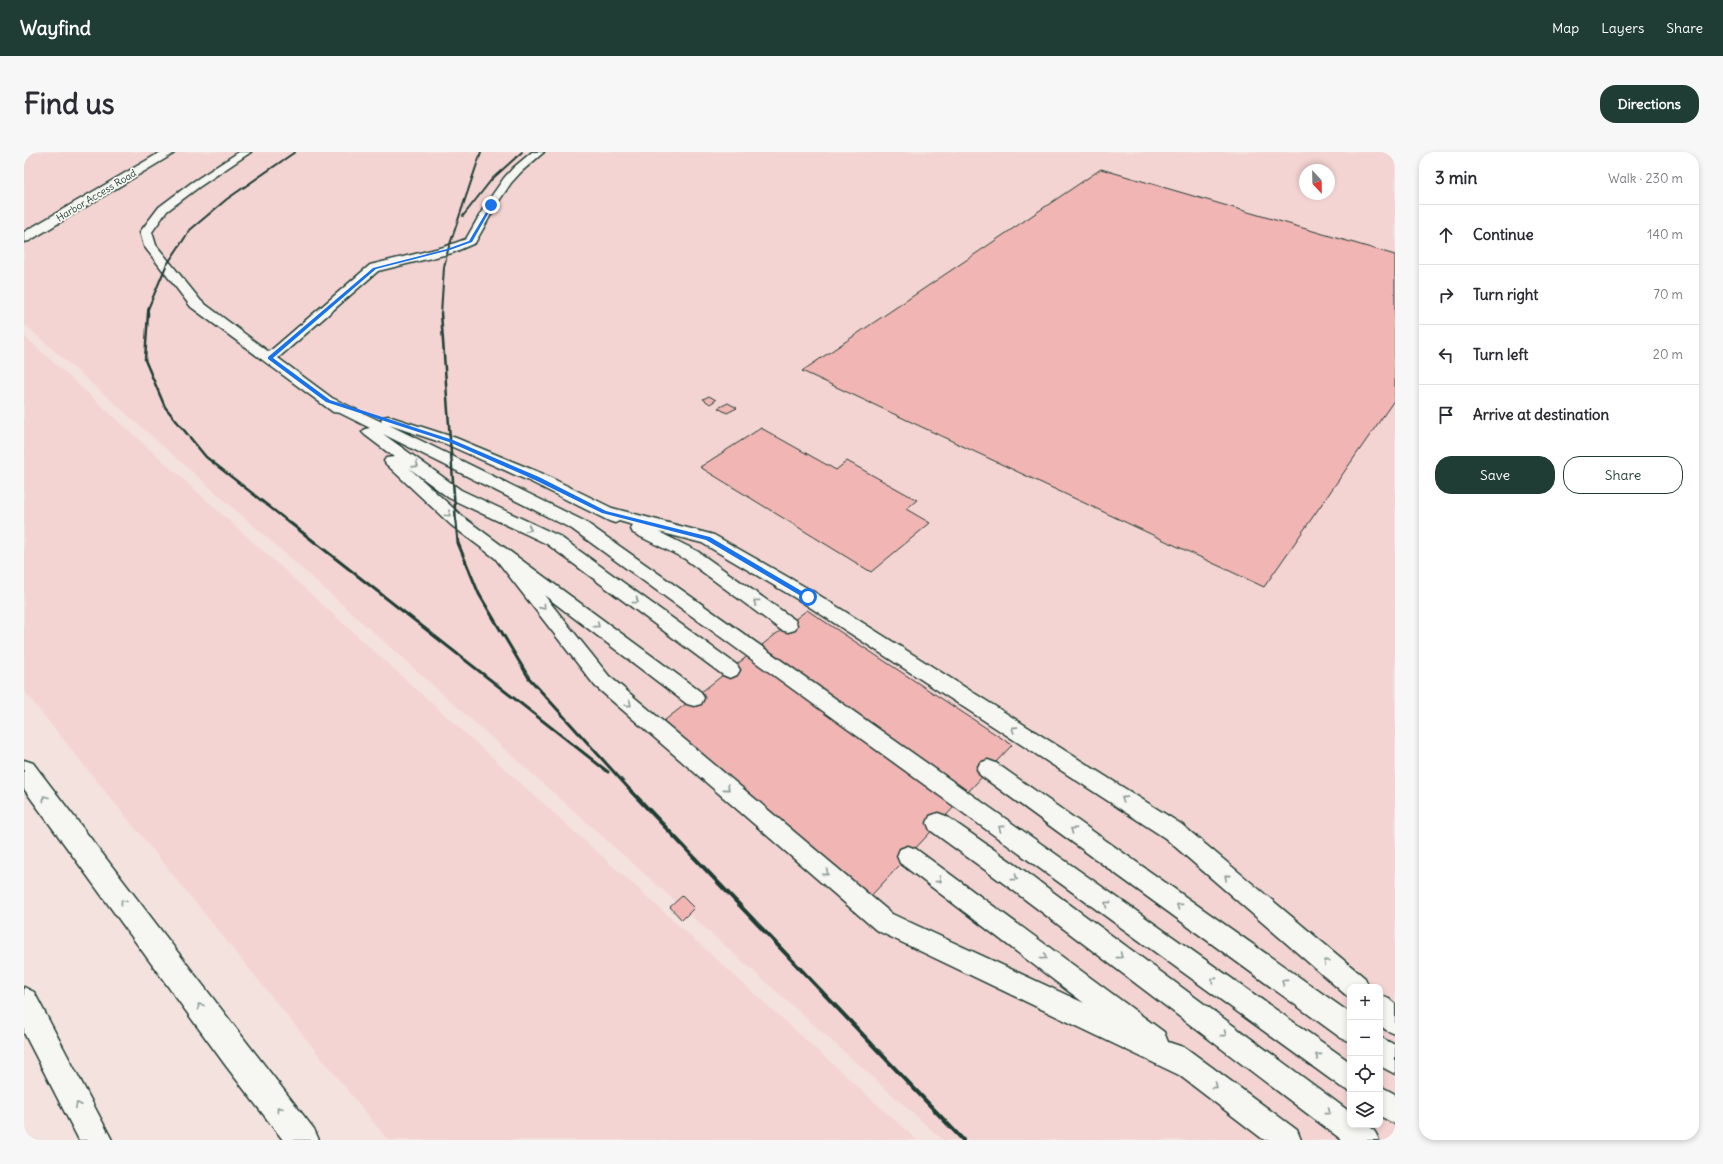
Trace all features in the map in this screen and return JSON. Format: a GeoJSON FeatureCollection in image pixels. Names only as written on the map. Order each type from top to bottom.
{"type":"FeatureCollection","features":[{"type":"Feature","properties":{"kind":"main road","name":"Harbor Access Road"},"geometry":{"type":"LineString","coordinates":[[24,238],[169,152]]}},
{"type":"Feature","properties":{"kind":"main road"},"geometry":{"type":"LineString","coordinates":[[24,770],[237,1055],[303,1140]]}},
{"type":"Feature","properties":{"kind":"main road"},"geometry":{"type":"LineString","coordinates":[[24,1002],[96,1140]]}},
{"type":"Feature","properties":{"kind":"lane"},"geometry":{"type":"LineString","coordinates":[[246,152],[195,184],[163,209],[146,232],[150,246],[196,304],[455,494],[553,540],[730,670]]}},
{"type":"Feature","properties":{"kind":"lane"},"geometry":{"type":"LineString","coordinates":[[270,358],[374,268],[448,250],[471,241],[484,215],[508,181],[530,158],[539,152]]}},
{"type":"Feature","properties":{"kind":"lane"},"geometry":{"type":"LineString","coordinates":[[328,401],[451,441],[537,478],[691,555],[788,625]]}},
{"type":"Feature","properties":{"kind":"lane"},"geometry":{"type":"LineString","coordinates":[[328,401],[457,521],[694,698]]}},
{"type":"Feature","properties":{"kind":"lane"},"geometry":{"type":"LineString","coordinates":[[328,401],[578,525],[1347,1076]]}},
{"type":"Feature","properties":{"kind":"lane"},"geometry":{"type":"LineString","coordinates":[[604,512],[708,539],[808,597],[1173,831],[1352,984]]}},
{"type":"Feature","properties":{"kind":"lane"},"geometry":{"type":"LineString","coordinates":[[501,554],[602,681],[884,922],[1187,1065]]}},
{"type":"Feature","properties":{"kind":"lane"},"geometry":{"type":"LineString","coordinates":[[988,769],[1347,1027]]}},
{"type":"Feature","properties":{"kind":"lane"},"geometry":{"type":"LineString","coordinates":[[938,823],[1018,880],[1365,1140]]}},
{"type":"Feature","properties":{"kind":"lane"},"geometry":{"type":"LineString","coordinates":[[908,856],[1287,1140]]}},
{"type":"Feature","properties":{"kind":"lane"},"geometry":{"type":"LineString","coordinates":[[1383,1011],[1395,1021]]}},
{"type":"Feature","properties":{"kind":"lane"},"geometry":{"type":"LineString","coordinates":[[1383,1052],[1395,1061]]}},
{"type":"Feature","properties":{"kind":"lane"},"geometry":{"type":"LineString","coordinates":[[1383,1102],[1395,1110]]}},
{"type":"Feature","properties":{"kind":"shaded area"},"geometry":{"type":"Polygon","coordinates":[[[24,152],[1395,152],[1395,1140],[943,1140],[272,542],[24,324],[24,152]]]}},
{"type":"Feature","properties":{"kind":"shaded area"},"geometry":{"type":"Polygon","coordinates":[[[24,336],[917,1140],[388,1140],[24,691],[24,336]]]}},
{"type":"Feature","properties":{"kind":"building"},"geometry":{"type":"Polygon","coordinates":[[[1101,169],[1395,255],[1395,399],[1264,587],[802,371],[1101,169]]]}},
{"type":"Feature","properties":{"kind":"building"},"geometry":{"type":"Polygon","coordinates":[[[709,396],[716,400],[710,404],[703,399],[709,396]]]}},
{"type":"Feature","properties":{"kind":"building"},"geometry":{"type":"Polygon","coordinates":[[[728,403],[737,408],[727,413],[718,408],[728,403]]]}},
{"type":"Feature","properties":{"kind":"building"},"geometry":{"type":"Polygon","coordinates":[[[761,428],[836,470],[847,461],[917,500],[906,509],[930,523],[871,572],[700,467],[761,428]]]}},
{"type":"Feature","properties":{"kind":"building"},"geometry":{"type":"Polygon","coordinates":[[[807,610],[1012,745],[868,899],[656,727],[807,610]]]}},
{"type":"Feature","properties":{"kind":"building"},"geometry":{"type":"Polygon","coordinates":[[[682,896],[694,908],[682,920],[670,907],[682,896]]]}},
{"type":"Feature","properties":{"kind":"railway"},"geometry":{"type":"LineString","coordinates":[[24,155],[27,152]]}},
{"type":"Feature","properties":{"kind":"railway"},"geometry":{"type":"LineString","coordinates":[[148,313],[148,309],[166,266],[190,230],[227,199],[295,152]]}},
{"type":"Feature","properties":{"kind":"railway"},"geometry":{"type":"LineString","coordinates":[[441,313],[444,267],[448,250],[481,152]]}},
{"type":"Feature","properties":{"kind":"railway"},"geometry":{"type":"LineString","coordinates":[[463,216],[492,179],[522,152]]}},
{"type":"Feature","properties":{"kind":"railway"},"geometry":{"type":"LineString","coordinates":[[148,313],[145,360],[165,407],[206,457],[290,523]]}},
{"type":"Feature","properties":{"kind":"railway"},"geometry":{"type":"LineString","coordinates":[[441,313],[456,523]]}},
{"type":"Feature","properties":{"kind":"railway"},"geometry":{"type":"LineString","coordinates":[[289,522],[608,772]]}},
{"type":"Feature","properties":{"kind":"railway"},"geometry":{"type":"LineString","coordinates":[[456,522],[458,543],[479,594],[529,678],[632,792]]}},
{"type":"Feature","properties":{"kind":"railway"},"geometry":{"type":"LineString","coordinates":[[631,791],[963,1140]]}},
{"type":"Feature","properties":{"kind":"route"},"geometry":{"type":"LineString","coordinates":[[491,205],[484,215],[471,241],[448,250],[374,268],[270,358],[328,401],[451,441],[537,478],[604,512],[708,539],[808,597]]}}]}
